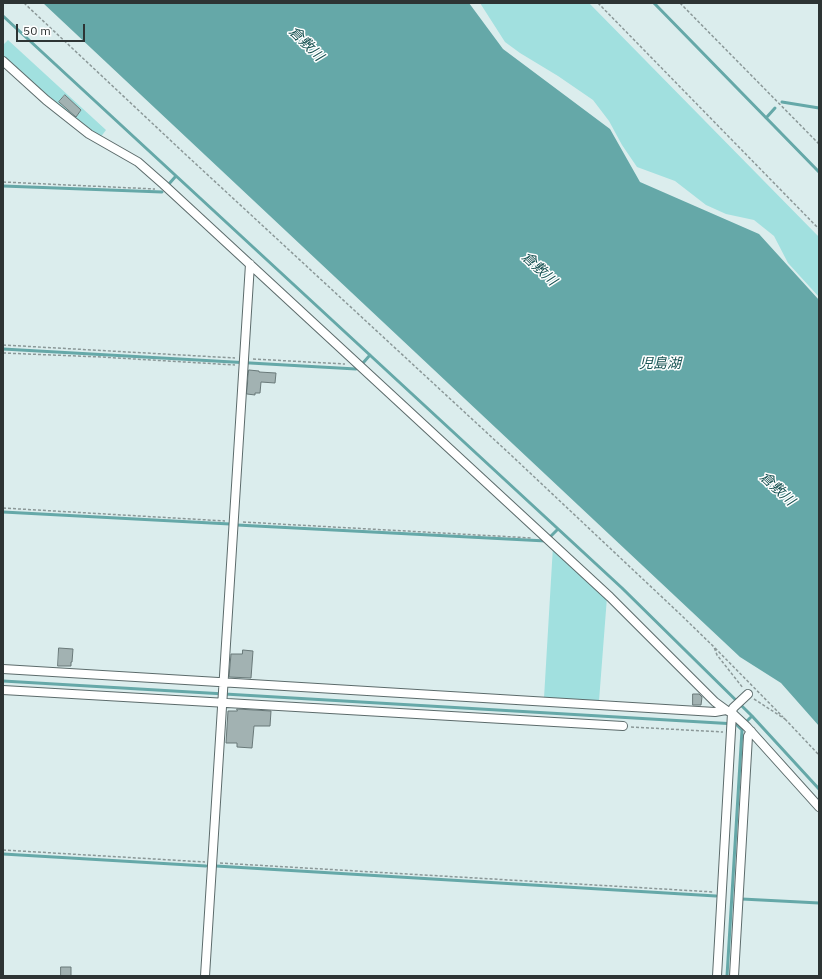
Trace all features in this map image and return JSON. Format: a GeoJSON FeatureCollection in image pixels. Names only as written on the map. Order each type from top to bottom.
{"type":"FeatureCollection","features":[{"type":"Feature","properties":{"kind":"street"},"geometry":{"type":"LineString","coordinates":[[3,61],[41,96],[89,134],[138,162],[163,184],[610,597],[731,718]]}},
{"type":"Feature","properties":{"kind":"street"},"geometry":{"type":"LineString","coordinates":[[205,976],[250,264]]}},
{"type":"Feature","properties":{"kind":"street"},"geometry":{"type":"LineString","coordinates":[[3,669],[223,693],[623,726]]}},
{"type":"Feature","properties":{"kind":"street"},"geometry":{"type":"LineString","coordinates":[[3,690],[223,693],[716,712],[731,718],[746,727],[819,807]]}},
{"type":"Feature","properties":{"kind":"street"},"geometry":{"type":"LineString","coordinates":[[717,976],[731,718],[746,696]]}},
{"type":"Feature","properties":{"kind":"street"},"geometry":{"type":"LineString","coordinates":[[734,976],[748,736],[746,727]]}},
{"type":"Feature","properties":{"kind":"path"},"geometry":{"type":"LineString","coordinates":[[24,3],[512,456],[714,647],[819,755]]}},
{"type":"Feature","properties":{"kind":"path"},"geometry":{"type":"LineString","coordinates":[[598,3],[819,229]]}},
{"type":"Feature","properties":{"kind":"path"},"geometry":{"type":"LineString","coordinates":[[680,3],[819,144]]}},
{"type":"Feature","properties":{"kind":"path"},"geometry":{"type":"LineString","coordinates":[[3,182],[151,190],[163,184]]}},
{"type":"Feature","properties":{"kind":"path"},"geometry":{"type":"LineString","coordinates":[[3,345],[244,362]]}},
{"type":"Feature","properties":{"kind":"path"},"geometry":{"type":"LineString","coordinates":[[3,353],[244,362],[355,365],[358,363]]}},
{"type":"Feature","properties":{"kind":"path"},"geometry":{"type":"LineString","coordinates":[[3,508],[530,538],[537,538],[544,535]]}},
{"type":"Feature","properties":{"kind":"path"},"geometry":{"type":"LineString","coordinates":[[714,647],[717,655],[746,696],[785,719]]}},
{"type":"Feature","properties":{"kind":"path"},"geometry":{"type":"LineString","coordinates":[[623,726],[731,718]]}},
{"type":"Feature","properties":{"kind":"path"},"geometry":{"type":"LineString","coordinates":[[3,850],[722,893]]}},
{"type":"Feature","properties":{"kind":"shaded area"},"geometry":{"type":"Polygon","coordinates":[[[480,3],[589,3],[819,237],[819,297],[788,263],[774,236],[754,220],[726,214],[706,205],[675,181],[637,167],[622,145],[609,121],[593,100],[505,42],[480,3]]]}},
{"type":"Feature","properties":{"kind":"shaded area"},"geometry":{"type":"Polygon","coordinates":[[[8,40],[106,130],[100,138],[69,116],[3,56],[3,45],[8,40]],[[64,95],[59,102],[76,117],[81,110],[64,95]]]}},
{"type":"Feature","properties":{"kind":"shaded area"},"geometry":{"type":"Polygon","coordinates":[[[553,546],[607,597],[599,701],[544,698],[553,546]]]}},
{"type":"Feature","properties":{"kind":"water","name":"児島湖"},"geometry":{"type":"Polygon","coordinates":[[[43,3],[469,3],[503,49],[610,129],[640,182],[759,234],[819,300],[819,726],[781,683],[740,657],[43,3]]]}},
{"type":"Feature","properties":{"kind":"building"},"geometry":{"type":"Polygon","coordinates":[[[65,95],[81,110],[76,117],[59,102],[65,95]]]}},
{"type":"Feature","properties":{"kind":"building"},"geometry":{"type":"Polygon","coordinates":[[[249,370],[276,373],[275,383],[261,382],[260,393],[255,393],[255,395],[247,394],[249,370]]]}},
{"type":"Feature","properties":{"kind":"building"},"geometry":{"type":"Polygon","coordinates":[[[59,648],[73,649],[71,666],[58,666],[59,648]]]}},
{"type":"Feature","properties":{"kind":"building"},"geometry":{"type":"Polygon","coordinates":[[[243,650],[253,651],[251,678],[229,677],[231,654],[242,654],[243,650]]]}},
{"type":"Feature","properties":{"kind":"building"},"geometry":{"type":"Polygon","coordinates":[[[693,694],[699,694],[702,697],[701,705],[693,705],[693,694]]]}},
{"type":"Feature","properties":{"kind":"building"},"geometry":{"type":"Polygon","coordinates":[[[237,709],[271,711],[270,726],[254,726],[252,748],[237,747],[237,743],[226,743],[228,711],[237,711],[237,709]]]}},
{"type":"Feature","properties":{"kind":"building"},"geometry":{"type":"Polygon","coordinates":[[[61,967],[71,967],[71,976],[61,976],[61,967]]]}},
{"type":"Feature","properties":{"kind":"waterway"},"geometry":{"type":"LineString","coordinates":[[654,3],[819,172]]}},
{"type":"Feature","properties":{"kind":"waterway"},"geometry":{"type":"LineString","coordinates":[[3,16],[622,588],[752,716],[819,789]]}},
{"type":"Feature","properties":{"kind":"waterway"},"geometry":{"type":"LineString","coordinates":[[782,102],[819,108]]}},
{"type":"Feature","properties":{"kind":"waterway"},"geometry":{"type":"LineString","coordinates":[[766,118],[775,108]]}},
{"type":"Feature","properties":{"kind":"waterway"},"geometry":{"type":"LineString","coordinates":[[168,185],[176,176]]}},
{"type":"Feature","properties":{"kind":"waterway"},"geometry":{"type":"LineString","coordinates":[[3,186],[162,192]]}},
{"type":"Feature","properties":{"kind":"waterway"},"geometry":{"type":"LineString","coordinates":[[3,349],[358,368]]}},
{"type":"Feature","properties":{"kind":"waterway"},"geometry":{"type":"LineString","coordinates":[[363,363],[370,355]]}},
{"type":"Feature","properties":{"kind":"waterway"},"geometry":{"type":"LineString","coordinates":[[3,512],[230,524]]}},
{"type":"Feature","properties":{"kind":"waterway"},"geometry":{"type":"LineString","coordinates":[[237,525],[546,541]]}},
{"type":"Feature","properties":{"kind":"waterway"},"geometry":{"type":"LineString","coordinates":[[550,537],[558,529]]}},
{"type":"Feature","properties":{"kind":"waterway"},"geometry":{"type":"LineString","coordinates":[[3,681],[736,724],[742,730],[727,976]]}},
{"type":"Feature","properties":{"kind":"waterway"},"geometry":{"type":"LineString","coordinates":[[744,724],[752,716]]}},
{"type":"Feature","properties":{"kind":"waterway"},"geometry":{"type":"LineString","coordinates":[[3,854],[206,866]]}},
{"type":"Feature","properties":{"kind":"waterway"},"geometry":{"type":"LineString","coordinates":[[216,866],[716,896]]}},
{"type":"Feature","properties":{"kind":"waterway"},"geometry":{"type":"LineString","coordinates":[[742,899],[819,903]]}},
{"type":"Feature","properties":{"kind":"water label","name":"倉敷川"},"geometry":{"type":"Point","coordinates":[306,44]}},
{"type":"Feature","properties":{"kind":"water label","name":"倉敷川"},"geometry":{"type":"Point","coordinates":[539,269]}},
{"type":"Feature","properties":{"kind":"water label","name":"倉敷川"},"geometry":{"type":"Point","coordinates":[777,489]}}]}
